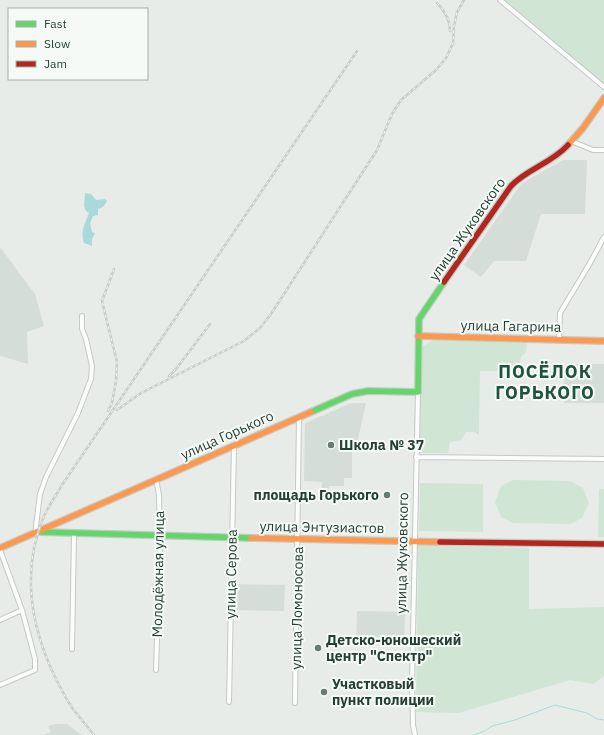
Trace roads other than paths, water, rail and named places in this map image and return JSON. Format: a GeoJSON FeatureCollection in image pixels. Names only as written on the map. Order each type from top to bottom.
{"type":"FeatureCollection","features":[{"type":"Feature","properties":{"kind":"main road","name":"улица Жуковского"},"geometry":{"type":"LineString","coordinates":[[418,336],[419,320],[424,311],[510,186],[523,174],[560,153],[604,98]]}},
{"type":"Feature","properties":{"kind":"main road","name":"улица Гагарина"},"geometry":{"type":"LineString","coordinates":[[418,336],[604,341]]}},
{"type":"Feature","properties":{"kind":"main road"},"geometry":{"type":"LineString","coordinates":[[418,336],[418,392]]}},
{"type":"Feature","properties":{"kind":"main road","name":"улица Горького"},"geometry":{"type":"LineString","coordinates":[[0,549],[352,394],[368,391],[418,392]]}},
{"type":"Feature","properties":{"kind":"main road","name":"улица Энтузиастов"},"geometry":{"type":"LineString","coordinates":[[37,533],[414,542],[604,544]]}},
{"type":"Feature","properties":{"kind":"street"},"geometry":{"type":"LineString","coordinates":[[500,0],[604,87]]}},
{"type":"Feature","properties":{"kind":"street"},"geometry":{"type":"LineString","coordinates":[[571,141],[593,150],[604,150]]}},
{"type":"Feature","properties":{"kind":"street"},"geometry":{"type":"LineString","coordinates":[[559,339],[560,313],[604,237]]}},
{"type":"Feature","properties":{"kind":"street"},"geometry":{"type":"LineString","coordinates":[[37,533],[40,494],[46,477],[78,413],[91,379],[92,366],[86,339],[82,329],[82,316]]}},
{"type":"Feature","properties":{"kind":"street","name":"улица Жуковского"},"geometry":{"type":"LineString","coordinates":[[416,735],[413,725],[414,542],[418,392]]}},
{"type":"Feature","properties":{"kind":"street","name":"улица Ломоносова"},"geometry":{"type":"LineString","coordinates":[[295,703],[299,417]]}},
{"type":"Feature","properties":{"kind":"street","name":"улица Серова"},"geometry":{"type":"LineString","coordinates":[[229,702],[234,445]]}},
{"type":"Feature","properties":{"kind":"street"},"geometry":{"type":"LineString","coordinates":[[416,457],[604,459]]}},
{"type":"Feature","properties":{"kind":"street","name":"Молодёжная улица"},"geometry":{"type":"LineString","coordinates":[[156,479],[159,495],[160,535],[156,670]]}},
{"type":"Feature","properties":{"kind":"street"},"geometry":{"type":"LineString","coordinates":[[72,649],[74,534]]}},
{"type":"Feature","properties":{"kind":"street"},"geometry":{"type":"LineString","coordinates":[[0,549],[22,610],[35,659],[35,670],[0,685]]}},
{"type":"Feature","properties":{"kind":"street"},"geometry":{"type":"LineString","coordinates":[[0,620],[22,610]]}},
{"type":"Feature","properties":{"kind":"water"},"geometry":{"type":"Polygon","coordinates":[[[85,193],[91,194],[96,200],[105,199],[107,201],[103,207],[98,209],[98,215],[93,216],[90,223],[92,232],[95,233],[92,239],[92,246],[84,243],[83,239],[84,228],[89,213],[86,211],[84,206],[85,193]]]}},
{"type":"Feature","properties":{"kind":"waterway"},"geometry":{"type":"LineString","coordinates":[[474,735],[485,731],[492,726],[515,720],[555,705],[587,713],[597,719],[604,720]]}},
{"type":"Feature","properties":{"kind":"railway"},"geometry":{"type":"LineString","coordinates":[[117,410],[141,393],[244,341],[260,328],[271,314],[377,150],[392,114],[401,100],[436,70],[446,58],[453,43],[457,12],[464,0]]}},
{"type":"Feature","properties":{"kind":"railway"},"geometry":{"type":"LineString","coordinates":[[437,3],[446,16],[450,31]]}},
{"type":"Feature","properties":{"kind":"railway"},"geometry":{"type":"LineString","coordinates":[[94,735],[73,709],[63,693],[49,664],[37,627],[33,609],[31,572],[37,535],[44,516],[64,482],[357,51]]}},
{"type":"Feature","properties":{"kind":"railway"},"geometry":{"type":"LineString","coordinates":[[108,411],[112,403],[116,381],[117,362],[102,301],[114,269]]}},
{"type":"Feature","properties":{"kind":"railway"},"geometry":{"type":"LineString","coordinates":[[169,376],[210,324]]}},
{"type":"Feature","properties":{"kind":"place","name":"Школа № 37"},"geometry":{"type":"Point","coordinates":[331,445]}},
{"type":"Feature","properties":{"kind":"place","name":"площадь Горького"},"geometry":{"type":"Point","coordinates":[387,495]}},
{"type":"Feature","properties":{"kind":"place","name":"Детско-юношеский центр \"Спектр\""},"geometry":{"type":"Point","coordinates":[318,648]}},
{"type":"Feature","properties":{"kind":"place","name":"Участковый пункт полиции"},"geometry":{"type":"Point","coordinates":[324,692]}},
{"type":"Feature","properties":{"kind":"district","name":"ПОСЁЛОК ГОРЬКОГО"},"geometry":{"type":"Point","coordinates":[545,382]}}]}
